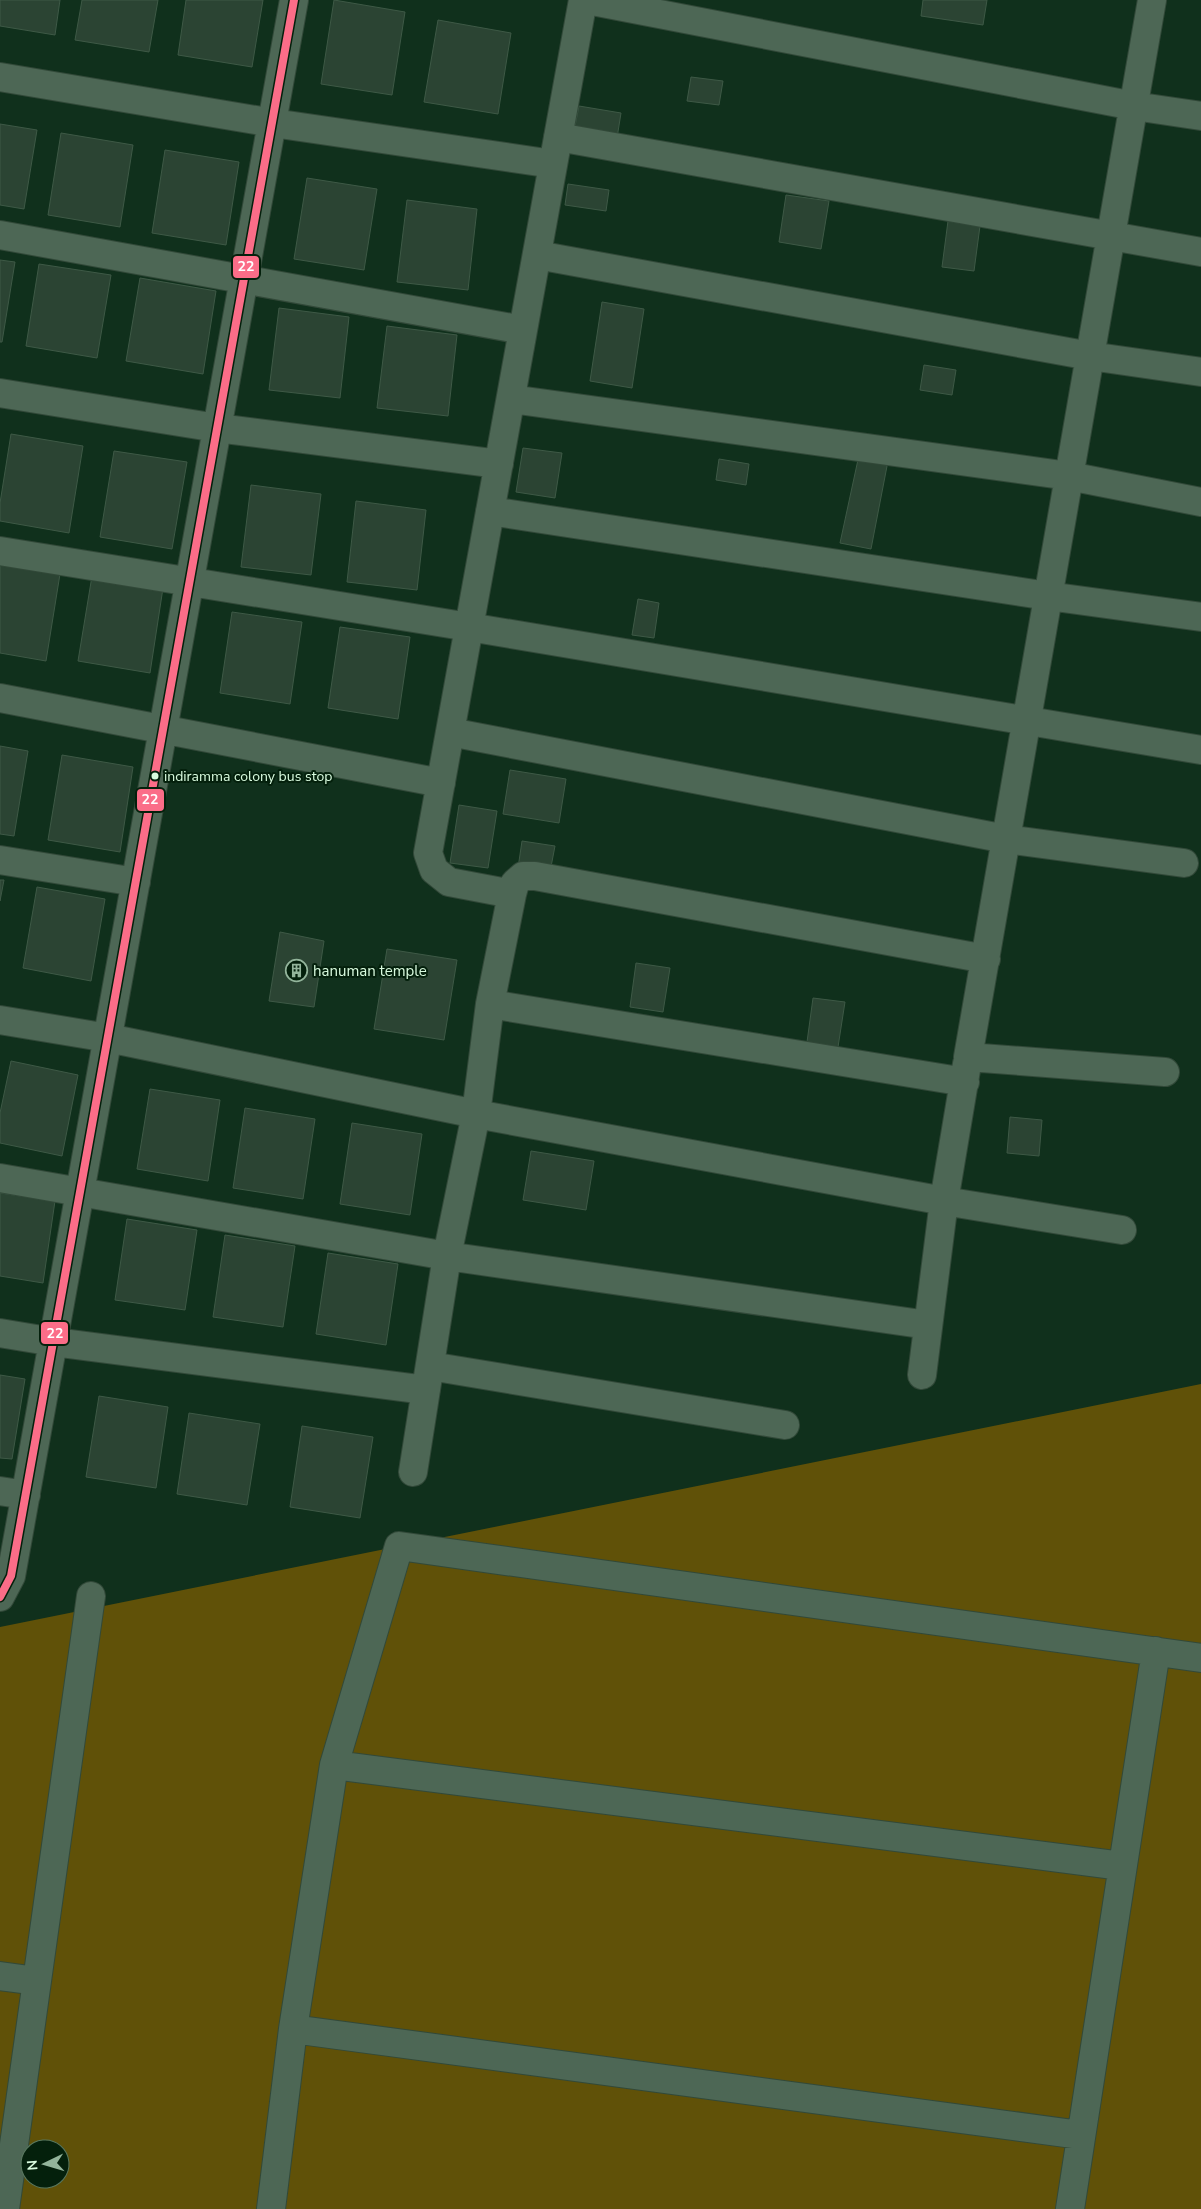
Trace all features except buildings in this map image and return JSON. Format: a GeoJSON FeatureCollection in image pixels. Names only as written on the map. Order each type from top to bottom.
{"type":"FeatureCollection","features":[{"type":"Feature","properties":{"kind":"street"},"geometry":{"type":"LineString","coordinates":[[0,1598],[11,1576],[13,1493],[54,1342],[294,0]]}},
{"type":"Feature","properties":{"kind":"street"},"geometry":{"type":"LineString","coordinates":[[512,894],[449,882],[434,870],[428,853],[583,0]]}},
{"type":"Feature","properties":{"kind":"street"},"geometry":{"type":"LineString","coordinates":[[587,0],[1134,106],[1201,116]]}},
{"type":"Feature","properties":{"kind":"street"},"geometry":{"type":"LineString","coordinates":[[922,1375],[944,1201],[1152,0]]}},
{"type":"Feature","properties":{"kind":"street"},"geometry":{"type":"LineString","coordinates":[[0,77],[273,123],[553,164]]}},
{"type":"Feature","properties":{"kind":"street"},"geometry":{"type":"LineString","coordinates":[[558,137],[1201,252]]}},
{"type":"Feature","properties":{"kind":"street"},"geometry":{"type":"LineString","coordinates":[[0,235],[523,330]]}},
{"type":"Feature","properties":{"kind":"street"},"geometry":{"type":"LineString","coordinates":[[537,255],[1090,356],[1201,372]]}},
{"type":"Feature","properties":{"kind":"street"},"geometry":{"type":"LineString","coordinates":[[0,393],[217,428],[499,464]]}},
{"type":"Feature","properties":{"kind":"street"},"geometry":{"type":"LineString","coordinates":[[511,399],[1069,476],[1201,502]]}},
{"type":"Feature","properties":{"kind":"street"},"geometry":{"type":"LineString","coordinates":[[490,511],[1048,596],[1201,617]]}},
{"type":"Feature","properties":{"kind":"street"},"geometry":{"type":"LineString","coordinates":[[0,551],[469,627],[1201,750]]}},
{"type":"Feature","properties":{"kind":"street"},"geometry":{"type":"LineString","coordinates":[[0,698],[164,728],[441,783]]}},
{"type":"Feature","properties":{"kind":"street"},"geometry":{"type":"LineString","coordinates":[[450,732],[1006,839],[1184,863]]}},
{"type":"Feature","properties":{"kind":"street"},"geometry":{"type":"LineString","coordinates":[[0,860],[136,882]]}},
{"type":"Feature","properties":{"kind":"street"},"geometry":{"type":"LineString","coordinates":[[414,1472],[447,1256],[476,1114],[490,1004],[515,883],[523,876],[535,876],[986,959]]}},
{"type":"Feature","properties":{"kind":"street"},"geometry":{"type":"LineString","coordinates":[[490,1004],[967,1070],[1166,1072]]}},
{"type":"Feature","properties":{"kind":"street"},"geometry":{"type":"LineString","coordinates":[[0,1020],[108,1038],[476,1114],[944,1201],[1122,1230]]}},
{"type":"Feature","properties":{"kind":"street"},"geometry":{"type":"LineString","coordinates":[[0,1178],[447,1256],[928,1325]]}},
{"type":"Feature","properties":{"kind":"street"},"geometry":{"type":"LineString","coordinates":[[0,1333],[54,1342],[428,1378],[784,1425]]}},
{"type":"Feature","properties":{"kind":"street"},"geometry":{"type":"LineString","coordinates":[[271,2209],[293,2029],[334,1765],[399,1546],[1201,1658]]}},
{"type":"Feature","properties":{"kind":"street"},"geometry":{"type":"LineString","coordinates":[[5,2209],[90,1596]]}},
{"type":"Feature","properties":{"kind":"street"},"geometry":{"type":"LineString","coordinates":[[1070,2209],[1156,1651]]}},
{"type":"Feature","properties":{"kind":"street"},"geometry":{"type":"LineString","coordinates":[[334,1765],[1122,1866]]}},
{"type":"Feature","properties":{"kind":"street"},"geometry":{"type":"LineString","coordinates":[[0,1976],[37,1981]]}},
{"type":"Feature","properties":{"kind":"street"},"geometry":{"type":"LineString","coordinates":[[293,2029],[1081,2135]]}},
{"type":"Feature","properties":{"kind":"shaded area"},"geometry":{"type":"Polygon","coordinates":[[[1201,1384],[1201,2209],[0,2209],[0,1627],[1201,1384]]]}},
{"type":"Feature","properties":{"kind":"transit line","name":"22"},"geometry":{"type":"LineString","coordinates":[[0,1597],[11,1576],[294,0]]}},
{"type":"Feature","properties":{"kind":"place","name":"indiramma colony bus stop"},"geometry":{"type":"Point","coordinates":[155,776]}},
{"type":"Feature","properties":{"kind":"place","name":"hanuman temple"},"geometry":{"type":"Point","coordinates":[297,971]}}]}
